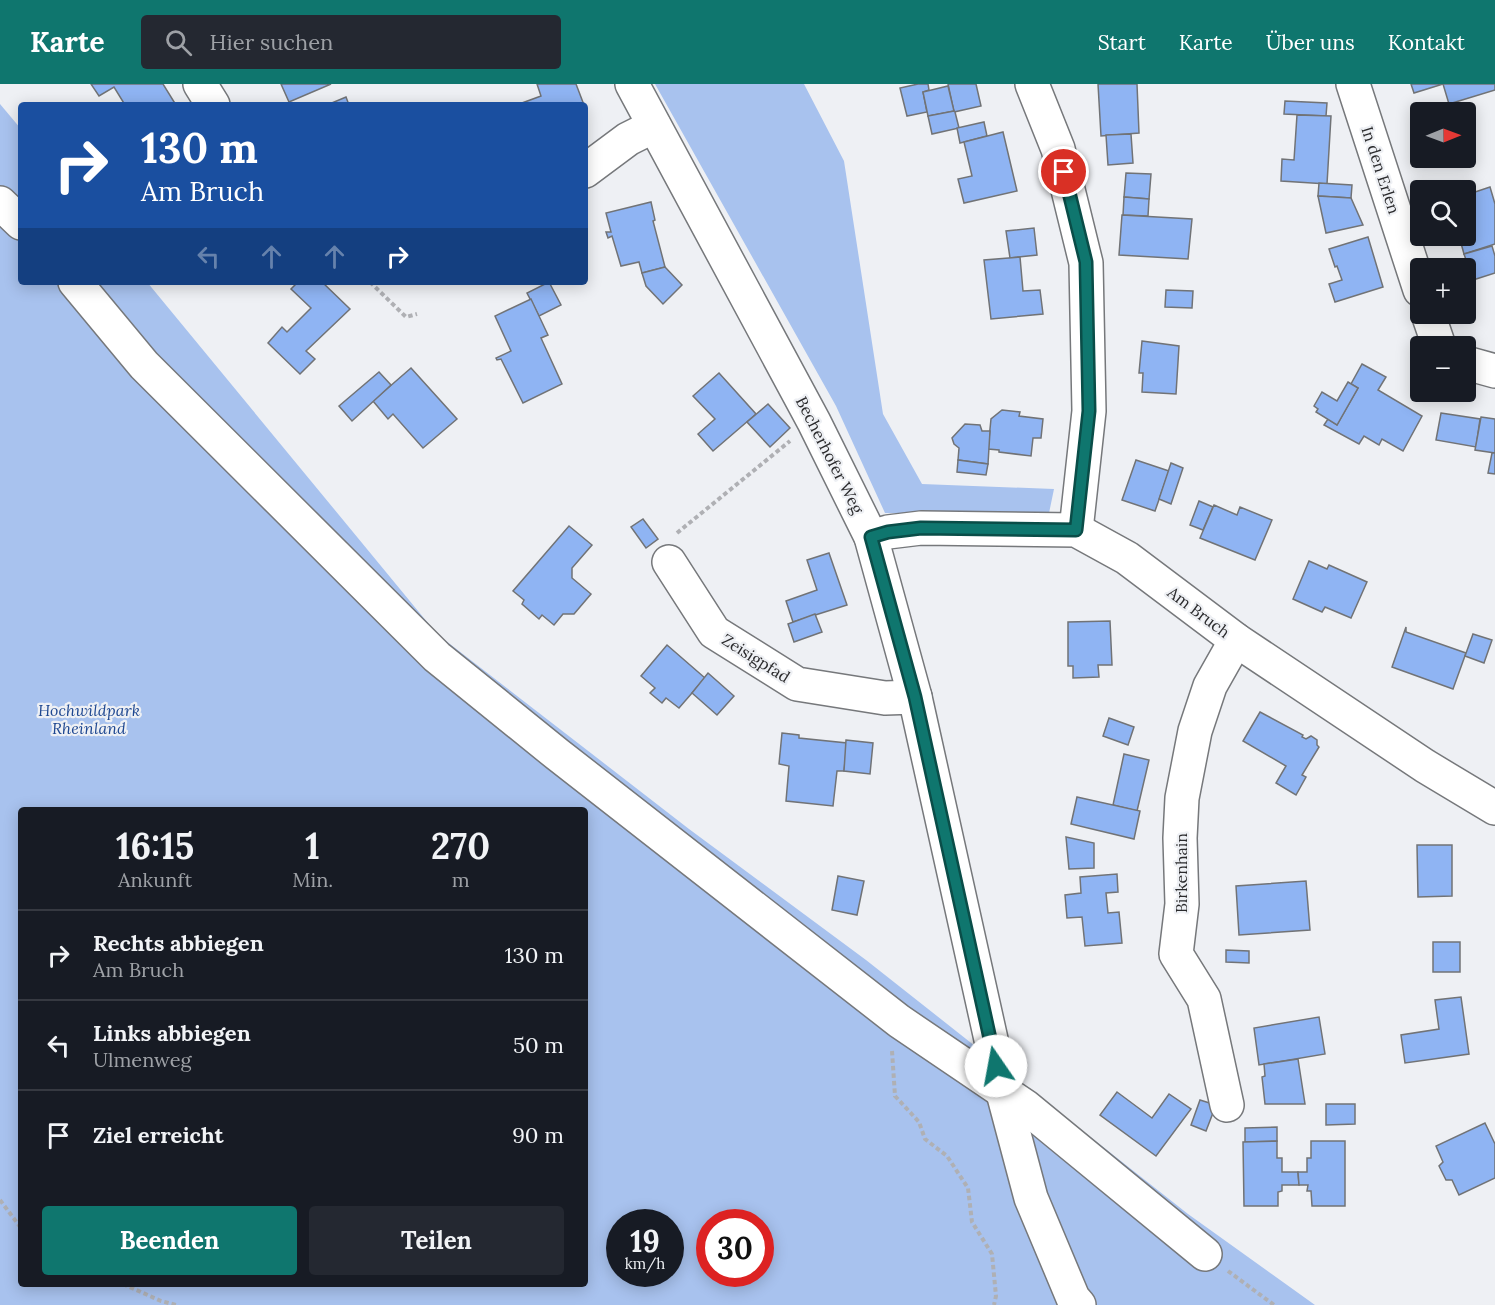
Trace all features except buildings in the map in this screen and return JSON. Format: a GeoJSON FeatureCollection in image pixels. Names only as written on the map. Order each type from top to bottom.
{"type":"FeatureCollection","features":[{"type":"Feature","properties":{"kind":"street"},"geometry":{"type":"LineString","coordinates":[[200,84],[211,102]]}},
{"type":"Feature","properties":{"kind":"street","name":"Becherhofer Weg"},"geometry":{"type":"LineString","coordinates":[[632,84],[814,422],[871,537],[915,697],[1002,1089],[1031,1198],[1078,1305]]}},
{"type":"Feature","properties":{"kind":"street"},"geometry":{"type":"LineString","coordinates":[[1032,84],[1058,149],[1086,262],[1089,411],[1076,530]]}},
{"type":"Feature","properties":{"kind":"street","name":"In den Erlen"},"geometry":{"type":"LineString","coordinates":[[1353,84],[1410,259]]}},
{"type":"Feature","properties":{"kind":"street"},"geometry":{"type":"LineString","coordinates":[[588,169],[628,139],[654,126]]}},
{"type":"Feature","properties":{"kind":"street"},"geometry":{"type":"LineString","coordinates":[[0,203],[18,220]]}},
{"type":"Feature","properties":{"kind":"street"},"geometry":{"type":"LineString","coordinates":[[77,285],[144,365],[437,657],[566,761],[899,1021],[1026,1107],[1205,1254]]}},
{"type":"Feature","properties":{"kind":"street"},"geometry":{"type":"LineString","coordinates":[[1476,366],[1495,371]]}},
{"type":"Feature","properties":{"kind":"street","name":"Am Bruch"},"geometry":{"type":"LineString","coordinates":[[871,537],[888,532],[921,528],[1076,530],[1127,558],[1236,640],[1425,766],[1495,808]]}},
{"type":"Feature","properties":{"kind":"street","name":"Zeisigpfad"},"geometry":{"type":"LineString","coordinates":[[669,562],[714,632],[797,684],[885,698],[915,697]]}},
{"type":"Feature","properties":{"kind":"street","name":"Birkenhain"},"geometry":{"type":"LineString","coordinates":[[1227,1106],[1204,999],[1176,954],[1182,904],[1180,838],[1182,798],[1195,731],[1210,686],[1236,640]]}},
{"type":"Feature","properties":{"kind":"path"},"geometry":{"type":"LineString","coordinates":[[372,285],[406,317],[417,314]]}},
{"type":"Feature","properties":{"kind":"path"},"geometry":{"type":"LineString","coordinates":[[669,562],[676,534],[814,422]]}},
{"type":"Feature","properties":{"kind":"path"},"geometry":{"type":"LineString","coordinates":[[899,1021],[891,1055],[895,1096],[919,1122],[925,1139],[947,1156],[968,1188],[972,1222],[992,1254],[996,1296],[994,1305]]}},
{"type":"Feature","properties":{"kind":"path"},"geometry":{"type":"LineString","coordinates":[[0,1200],[18,1224]]}},
{"type":"Feature","properties":{"kind":"path"},"geometry":{"type":"LineString","coordinates":[[1205,1254],[1274,1305]]}},
{"type":"Feature","properties":{"kind":"path"},"geometry":{"type":"LineString","coordinates":[[130,1287],[160,1301],[176,1305]]}},
{"type":"Feature","properties":{"kind":"green space"},"geometry":{"type":"Polygon","coordinates":[[[655,84],[804,84],[844,161],[883,414],[922,484],[1054,489],[1048,518],[885,513],[836,406],[655,84]]]}},
{"type":"Feature","properties":{"kind":"green space","name":"Hochwildpark Rheinland"},"geometry":{"type":"Polygon","coordinates":[[[0,104],[18,125],[18,285],[149,285],[437,634],[689,829],[866,960],[1188,1214],[1315,1305],[0,1305],[0,104]]]}},
{"type":"Feature","properties":{"kind":"route"},"geometry":{"type":"LineString","coordinates":[[996,1066],[915,697],[871,537],[888,532],[921,528],[1076,530],[1089,411],[1086,262],[1064,172]]}}]}
